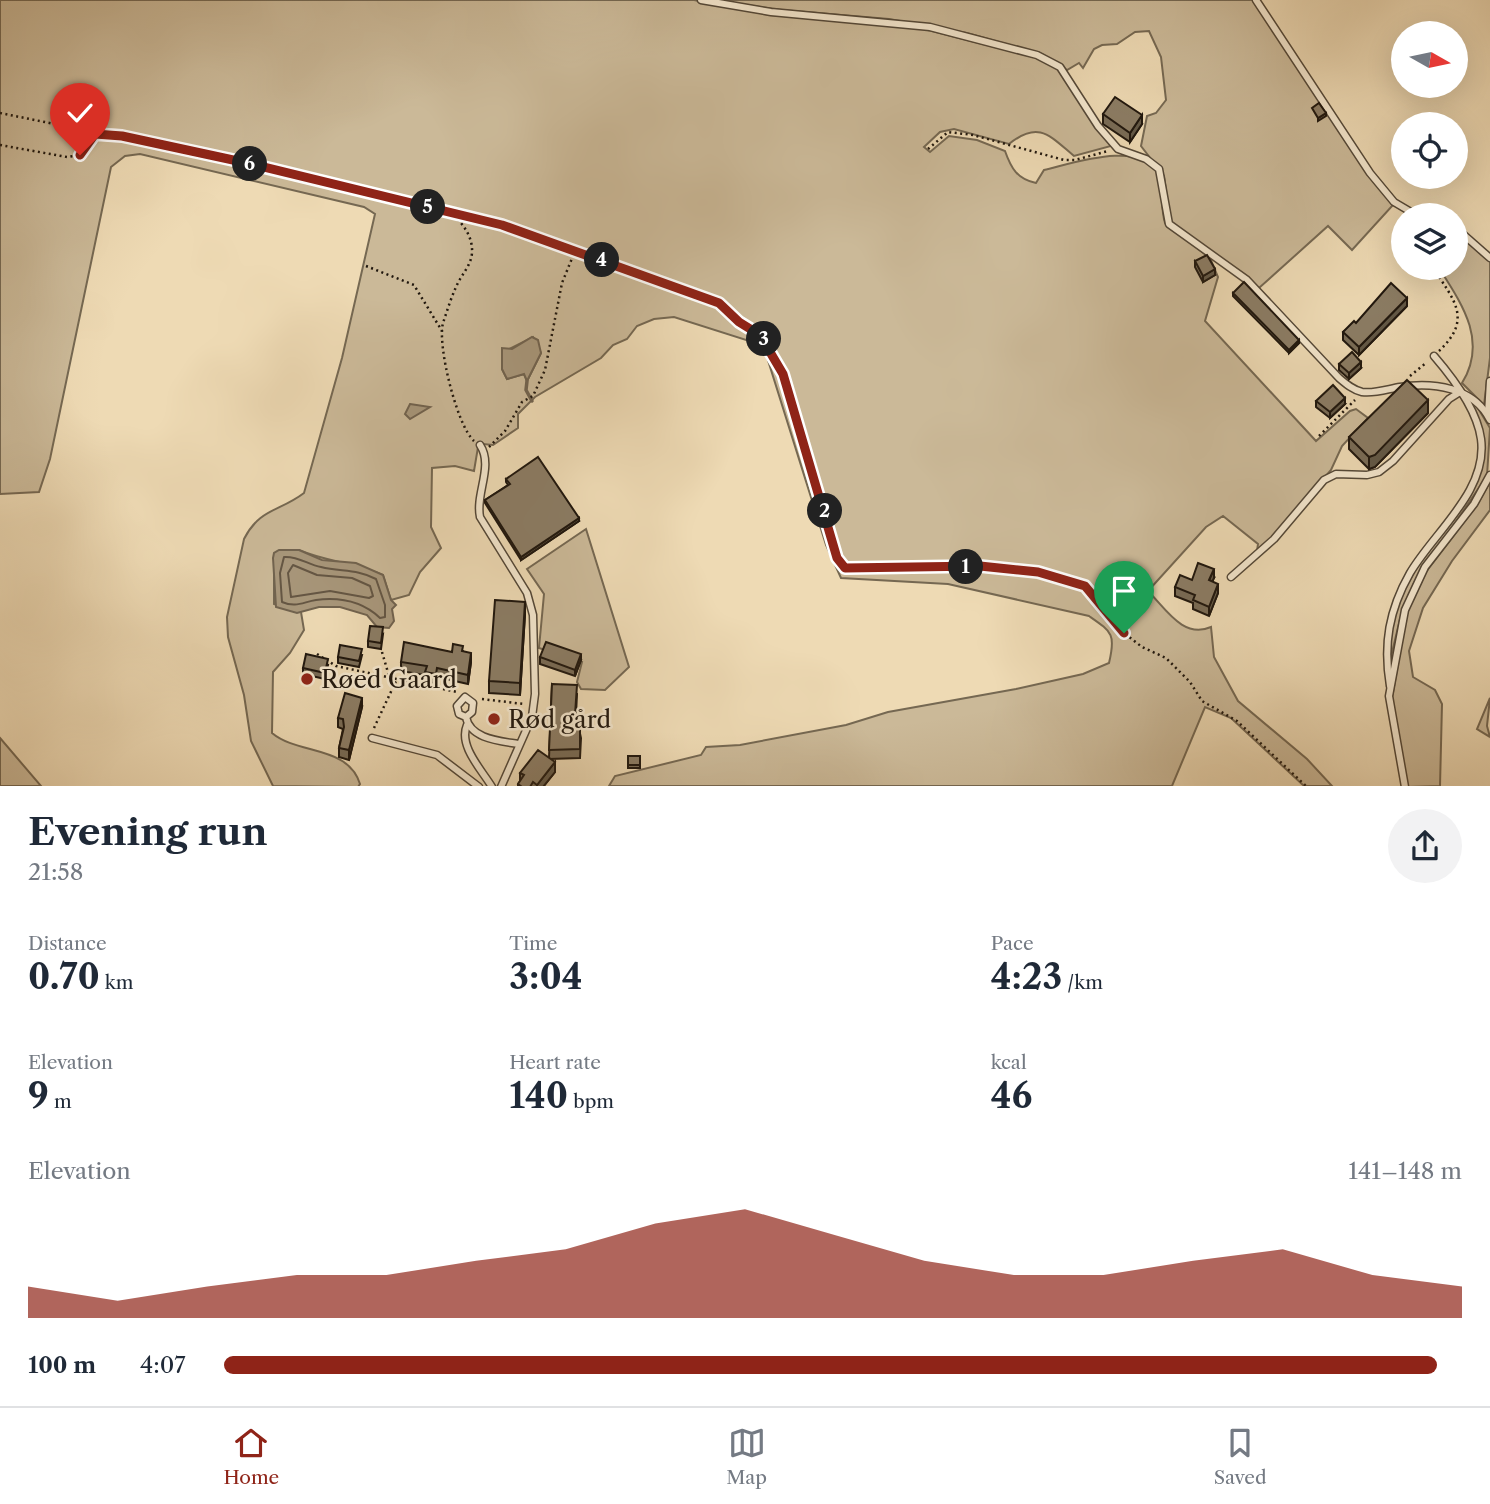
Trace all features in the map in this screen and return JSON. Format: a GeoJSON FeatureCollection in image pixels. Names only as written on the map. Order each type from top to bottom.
{"type":"FeatureCollection","features":[{"type":"Feature","properties":{"kind":"lane"},"geometry":{"type":"LineString","coordinates":[[701,0],[771,12],[930,27],[1037,55],[1064,71],[1094,121],[1118,149],[1146,159],[1159,169],[1164,185],[1167,219],[1172,228],[1247,281],[1339,378],[1362,392],[1397,387],[1435,386],[1460,392],[1477,402],[1489,418]]}},
{"type":"Feature","properties":{"kind":"lane"},"geometry":{"type":"LineString","coordinates":[[1256,0],[1370,173],[1396,203]]}},
{"type":"Feature","properties":{"kind":"lane"},"geometry":{"type":"LineString","coordinates":[[1468,239],[1490,258]]}},
{"type":"Feature","properties":{"kind":"lane"},"geometry":{"type":"LineString","coordinates":[[1390,686],[1385,648],[1398,598],[1412,571],[1467,493],[1479,466],[1479,430],[1460,392],[1434,356]]}},
{"type":"Feature","properties":{"kind":"lane"},"geometry":{"type":"LineString","coordinates":[[1489,418],[1490,381]]}},
{"type":"Feature","properties":{"kind":"lane"},"geometry":{"type":"LineString","coordinates":[[1231,577],[1274,539],[1324,480],[1336,474],[1367,475],[1379,472],[1393,461],[1449,399],[1460,392]]}},
{"type":"Feature","properties":{"kind":"lane"},"geometry":{"type":"LineString","coordinates":[[482,449],[479,512],[527,593],[533,615],[534,704],[528,728],[500,786]]}},
{"type":"Feature","properties":{"kind":"lane"},"geometry":{"type":"LineString","coordinates":[[1405,786],[1389,707],[1390,686],[1403,617],[1415,585],[1432,557],[1474,504],[1490,475]]}},
{"type":"Feature","properties":{"kind":"lane"},"geometry":{"type":"LineString","coordinates":[[466,717],[472,712],[473,703],[465,697],[459,701],[457,710],[466,717],[465,738],[492,786]]}},
{"type":"Feature","properties":{"kind":"lane"},"geometry":{"type":"LineString","coordinates":[[467,725],[483,736],[518,744]]}},
{"type":"Feature","properties":{"kind":"lane"},"geometry":{"type":"LineString","coordinates":[[372,738],[436,755],[479,786]]}},
{"type":"Feature","properties":{"kind":"path"},"geometry":{"type":"LineString","coordinates":[[0,113],[247,163],[502,225],[708,297],[725,307],[739,322],[768,343],[794,402],[837,558],[845,568],[980,566],[1038,572],[1077,581],[1093,593],[1124,633],[1142,646],[1167,657],[1190,682],[1202,701],[1237,721],[1307,786]]}},
{"type":"Feature","properties":{"kind":"path"},"geometry":{"type":"LineString","coordinates":[[928,149],[948,132],[973,135],[1040,156],[1069,160],[1118,149]]}},
{"type":"Feature","properties":{"kind":"path"},"geometry":{"type":"LineString","coordinates":[[0,145],[67,157],[80,155],[95,134]]}},
{"type":"Feature","properties":{"kind":"path"},"geometry":{"type":"LineString","coordinates":[[442,331],[456,286],[471,258],[470,235],[453,213]]}},
{"type":"Feature","properties":{"kind":"path"},"geometry":{"type":"LineString","coordinates":[[366,266],[414,285],[442,331],[459,419],[469,436],[482,449],[505,431],[522,402],[533,396],[545,370],[562,283],[575,251]]}},
{"type":"Feature","properties":{"kind":"path"},"geometry":{"type":"LineString","coordinates":[[1397,387],[1434,356],[1456,331],[1459,320],[1457,308],[1440,280]]}},
{"type":"Feature","properties":{"kind":"path"},"geometry":{"type":"LineString","coordinates":[[1319,436],[1362,392]]}},
{"type":"Feature","properties":{"kind":"path"},"geometry":{"type":"LineString","coordinates":[[382,652],[389,676]]}},
{"type":"Feature","properties":{"kind":"path"},"geometry":{"type":"LineString","coordinates":[[317,654],[336,666],[457,692]]}},
{"type":"Feature","properties":{"kind":"path"},"geometry":{"type":"LineString","coordinates":[[372,738],[377,719],[396,681]]}},
{"type":"Feature","properties":{"kind":"path"},"geometry":{"type":"LineString","coordinates":[[473,703],[487,698],[534,704]]}},
{"type":"Feature","properties":{"kind":"shaded area"},"geometry":{"type":"Polygon","coordinates":[[[0,0],[694,0],[770,15],[916,27],[1038,58],[1059,69],[1111,146],[1074,156],[1051,137],[1036,132],[1019,137],[1009,144],[954,129],[940,132],[924,147],[930,152],[949,136],[977,140],[1005,151],[1016,172],[1024,179],[1036,183],[1044,170],[1088,159],[1122,156],[1137,158],[1150,164],[1160,180],[1165,223],[1210,258],[1218,277],[1205,321],[1316,441],[1350,411],[1356,409],[1368,418],[1342,446],[1331,470],[1274,536],[1257,551],[1258,544],[1223,516],[1206,527],[1148,591],[1184,626],[1201,630],[1211,627],[1214,657],[1238,701],[1307,759],[1332,786],[1304,786],[1231,718],[1205,707],[1172,786],[609,786],[615,776],[701,755],[706,747],[740,745],[846,725],[888,712],[1083,674],[1109,663],[1112,646],[1107,630],[1089,616],[948,584],[841,578],[826,545],[766,354],[759,344],[674,317],[654,319],[637,326],[627,339],[613,345],[601,358],[535,397],[518,414],[518,428],[493,445],[483,444],[478,447],[474,471],[455,466],[432,468],[431,527],[441,548],[420,572],[409,595],[391,600],[383,575],[299,550],[274,562],[274,604],[301,612],[304,630],[290,653],[273,672],[272,733],[295,745],[321,752],[345,763],[360,784],[273,786],[251,741],[244,695],[228,637],[227,617],[244,539],[250,529],[263,516],[304,493],[342,358],[375,214],[364,207],[140,154],[125,156],[111,167],[50,459],[39,492],[0,494],[0,0]],[[533,337],[505,351],[502,369],[507,379],[524,374],[527,381],[541,353],[533,337]]]}},
{"type":"Feature","properties":{"kind":"shaded area"},"geometry":{"type":"Polygon","coordinates":[[[712,0],[1254,0],[1368,174],[1391,203],[1391,207],[1352,250],[1328,226],[1259,288],[1241,272],[1181,233],[1170,221],[1164,176],[1141,146],[1147,116],[1156,113],[1166,100],[1161,57],[1149,31],[1135,32],[1117,44],[1102,45],[1094,49],[1083,68],[1079,63],[1067,70],[1042,54],[967,33],[889,19],[782,10],[712,0]]]}},
{"type":"Feature","properties":{"kind":"shaded area"},"geometry":{"type":"Polygon","coordinates":[[[1468,242],[1490,262],[1490,358],[1484,405],[1462,383],[1473,352],[1469,323],[1447,280],[1468,280],[1468,242]]]}},
{"type":"Feature","properties":{"kind":"shaded area"},"geometry":{"type":"Polygon","coordinates":[[[1473,400],[1490,428],[1487,476],[1414,583],[1400,619],[1390,661],[1391,629],[1401,595],[1420,562],[1469,496],[1484,444],[1469,404],[1473,400]]]}},
{"type":"Feature","properties":{"kind":"shaded area"},"geometry":{"type":"Polygon","coordinates":[[[1490,482],[1490,510],[1452,561],[1423,608],[1409,651],[1413,677],[1435,690],[1442,704],[1440,786],[1407,786],[1392,698],[1407,612],[1426,572],[1477,505],[1490,482]]]}},
{"type":"Feature","properties":{"kind":"shaded area"},"geometry":{"type":"Polygon","coordinates":[[[586,529],[629,667],[605,690],[581,689],[577,682],[582,662],[539,648],[544,594],[527,569],[586,529]]]}},
{"type":"Feature","properties":{"kind":"shaded area"},"geometry":{"type":"Polygon","coordinates":[[[1490,698],[1487,726],[1490,737],[1477,729],[1490,698]]]}},
{"type":"Feature","properties":{"kind":"shaded area"},"geometry":{"type":"Polygon","coordinates":[[[0,738],[41,786],[0,786],[0,738]]]}},
{"type":"Feature","properties":{"kind":"water"},"geometry":{"type":"Polygon","coordinates":[[[532,337],[538,340],[541,353],[527,381],[524,374],[507,379],[502,369],[502,348],[512,349],[532,337]]]}},
{"type":"Feature","properties":{"kind":"water"},"geometry":{"type":"Polygon","coordinates":[[[410,404],[430,407],[410,419],[405,414],[410,404]]]}},
{"type":"Feature","properties":{"kind":"water"},"geometry":{"type":"Polygon","coordinates":[[[279,550],[299,550],[322,560],[356,563],[383,575],[391,600],[396,605],[392,609],[394,621],[389,628],[377,627],[367,615],[340,607],[319,607],[297,613],[276,607],[273,558],[274,553],[279,550]]]}},
{"type":"Feature","properties":{"kind":"building"},"geometry":{"type":"Polygon","coordinates":[[[1115,97],[1142,115],[1130,133],[1103,114],[1115,97]]]}},
{"type":"Feature","properties":{"kind":"building"},"geometry":{"type":"Polygon","coordinates":[[[1319,103],[1326,113],[1318,118],[1312,108],[1319,103]]]}},
{"type":"Feature","properties":{"kind":"building"},"geometry":{"type":"Polygon","coordinates":[[[1207,255],[1215,269],[1203,276],[1195,261],[1207,255]]]}},
{"type":"Feature","properties":{"kind":"building"},"geometry":{"type":"Polygon","coordinates":[[[1244,282],[1299,340],[1289,350],[1233,293],[1244,282]]]}},
{"type":"Feature","properties":{"kind":"building"},"geometry":{"type":"Polygon","coordinates":[[[1391,283],[1407,298],[1359,347],[1343,332],[1354,321],[1356,323],[1391,283]]]}},
{"type":"Feature","properties":{"kind":"building"},"geometry":{"type":"Polygon","coordinates":[[[1352,352],[1361,362],[1349,373],[1339,364],[1352,352]]]}},
{"type":"Feature","properties":{"kind":"building"},"geometry":{"type":"Polygon","coordinates":[[[1407,380],[1428,400],[1375,455],[1369,457],[1349,437],[1407,380]]]}},
{"type":"Feature","properties":{"kind":"building"},"geometry":{"type":"Polygon","coordinates":[[[1333,385],[1345,398],[1330,412],[1316,401],[1333,385]]]}},
{"type":"Feature","properties":{"kind":"building"},"geometry":{"type":"Polygon","coordinates":[[[538,457],[579,518],[521,557],[485,500],[510,484],[506,479],[538,457]]]}},
{"type":"Feature","properties":{"kind":"building"},"geometry":{"type":"Polygon","coordinates":[[[1198,563],[1214,569],[1209,580],[1218,584],[1209,607],[1193,600],[1195,595],[1175,587],[1180,575],[1192,580],[1198,563]]]}},
{"type":"Feature","properties":{"kind":"building"},"geometry":{"type":"Polygon","coordinates":[[[495,600],[525,602],[520,683],[489,681],[495,600]]]}},
{"type":"Feature","properties":{"kind":"building"},"geometry":{"type":"Polygon","coordinates":[[[370,626],[383,627],[381,643],[368,641],[370,626]]]}},
{"type":"Feature","properties":{"kind":"building"},"geometry":{"type":"Polygon","coordinates":[[[404,642],[452,652],[453,644],[463,646],[462,651],[471,653],[468,675],[437,668],[436,674],[425,672],[427,666],[401,662],[404,642]]]}},
{"type":"Feature","properties":{"kind":"building"},"geometry":{"type":"Polygon","coordinates":[[[546,642],[581,654],[575,670],[540,657],[546,642]]]}},
{"type":"Feature","properties":{"kind":"building"},"geometry":{"type":"Polygon","coordinates":[[[340,645],[362,649],[359,661],[338,657],[340,645]]]}},
{"type":"Feature","properties":{"kind":"building"},"geometry":{"type":"Polygon","coordinates":[[[306,654],[328,659],[325,673],[303,668],[306,654]]]}},
{"type":"Feature","properties":{"kind":"building"},"geometry":{"type":"Polygon","coordinates":[[[552,684],[577,685],[575,715],[580,716],[580,749],[549,750],[552,684]]]}},
{"type":"Feature","properties":{"kind":"building"},"geometry":{"type":"Polygon","coordinates":[[[345,693],[362,698],[349,750],[339,748],[344,727],[343,719],[338,718],[345,693]]]}},
{"type":"Feature","properties":{"kind":"building"},"geometry":{"type":"Polygon","coordinates":[[[538,750],[555,762],[537,785],[533,782],[531,786],[521,786],[518,784],[524,775],[520,773],[538,750]]]}},
{"type":"Feature","properties":{"kind":"building"},"geometry":{"type":"Polygon","coordinates":[[[628,756],[640,756],[640,765],[628,765],[628,756]]]}},
{"type":"Feature","properties":{"kind":"waterway"},"geometry":{"type":"LineString","coordinates":[[527,381],[526,390],[532,401]]}},
{"type":"Feature","properties":{"kind":"place","name":"Røed Gaard"},"geometry":{"type":"Point","coordinates":[307,679]}},
{"type":"Feature","properties":{"kind":"place","name":"Rød gård"},"geometry":{"type":"Point","coordinates":[494,719]}},
{"type":"Feature","properties":{"kind":"route"},"geometry":{"type":"LineString","coordinates":[[80,155],[95,134],[122,136],[247,163],[502,225],[708,297],[760,335],[774,354],[794,402],[837,558],[845,568],[856,570],[980,566],[1038,572],[1077,581],[1093,593],[1124,633]]}}]}
